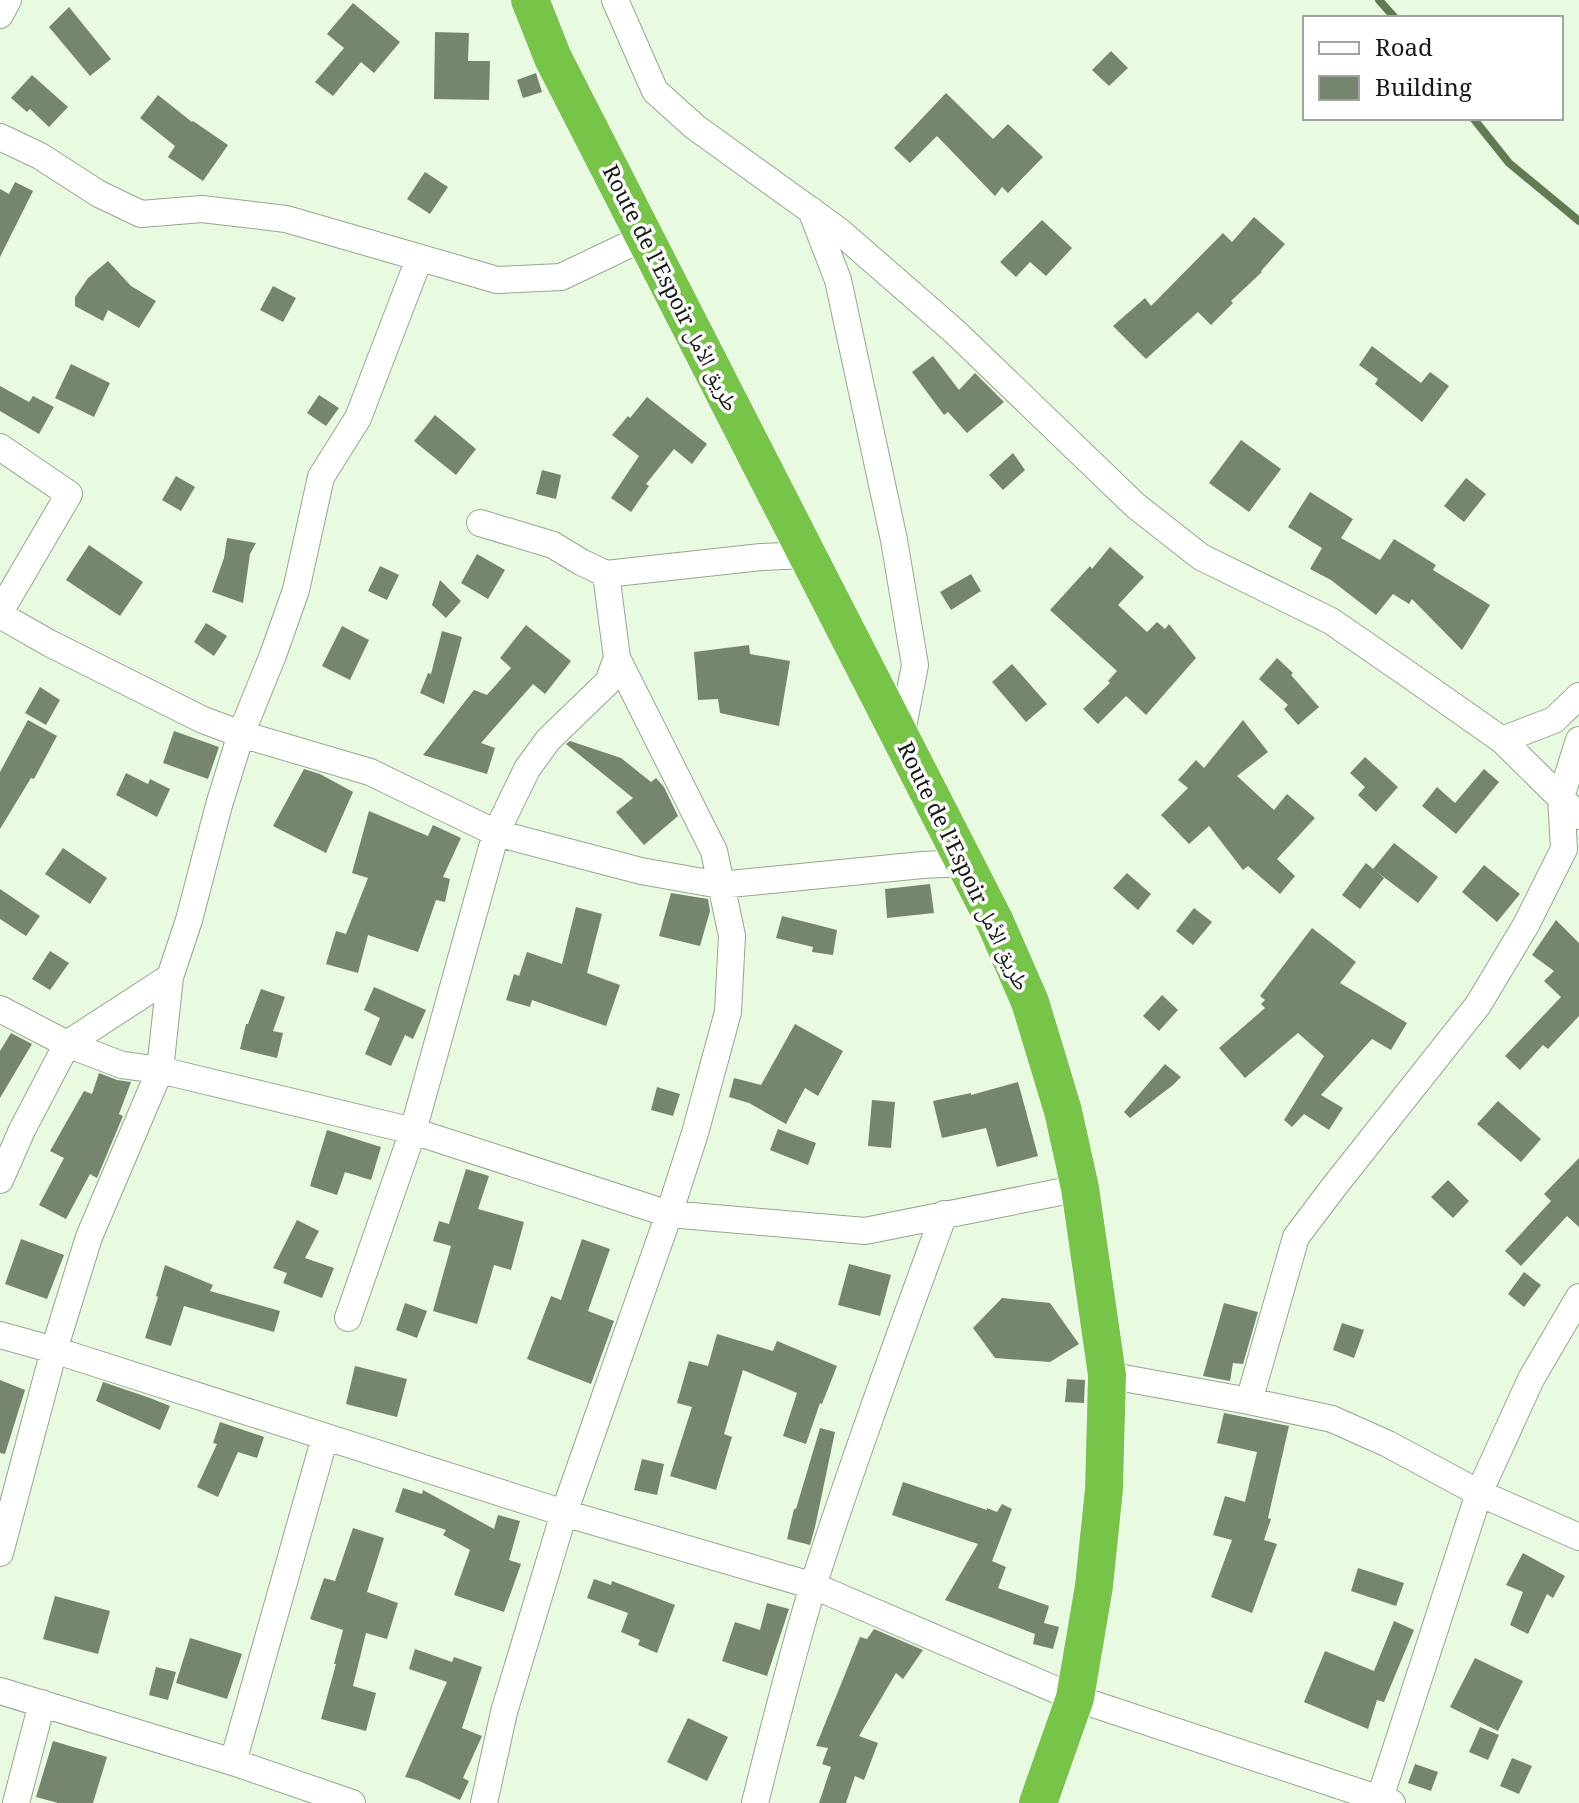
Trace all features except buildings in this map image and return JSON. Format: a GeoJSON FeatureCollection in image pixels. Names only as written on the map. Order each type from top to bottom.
{"type":"FeatureCollection","features":[{"type":"Feature","properties":{"kind":"highway","name":"Route de l’Espoir طريق الأمل"},"geometry":{"type":"LineString","coordinates":[[530,0],[553,58],[995,922],[1030,1002],[1063,1111],[1080,1188],[1107,1375],[1104,1489],[1095,1573],[1075,1698],[1038,1803]]}},
{"type":"Feature","properties":{"kind":"street"},"geometry":{"type":"LineString","coordinates":[[0,15],[8,0]]}},
{"type":"Feature","properties":{"kind":"street"},"geometry":{"type":"LineString","coordinates":[[615,0],[655,91],[695,127],[838,230],[954,331],[1136,506],[1201,557],[1331,621],[1502,740],[1570,807]]}},
{"type":"Feature","properties":{"kind":"street"},"geometry":{"type":"LineString","coordinates":[[0,137],[40,156],[99,194],[141,214],[202,209],[286,219],[497,280],[561,277],[645,237]]}},
{"type":"Feature","properties":{"kind":"street"},"geometry":{"type":"LineString","coordinates":[[810,210],[838,280],[894,540],[915,665],[901,737]]}},
{"type":"Feature","properties":{"kind":"street"},"geometry":{"type":"LineString","coordinates":[[0,1553],[54,1350],[89,1237],[160,1070],[170,977],[241,734],[296,590],[321,477],[358,418],[419,259]]}},
{"type":"Feature","properties":{"kind":"street"},"geometry":{"type":"LineString","coordinates":[[0,447],[69,494],[0,613],[49,643],[203,720],[370,772],[496,833],[641,871],[720,885],[964,863]]}},
{"type":"Feature","properties":{"kind":"street"},"geometry":{"type":"LineString","coordinates":[[480,523],[553,545],[606,574],[761,557],[808,555]]}},
{"type":"Feature","properties":{"kind":"street"},"geometry":{"type":"LineString","coordinates":[[484,1803],[504,1712],[564,1513],[669,1214],[728,1012],[732,936],[714,851],[617,658],[606,574]]}},
{"type":"Feature","properties":{"kind":"street"},"geometry":{"type":"LineString","coordinates":[[348,1318],[413,1131],[496,833],[527,769],[548,740],[608,682],[617,658]]}},
{"type":"Feature","properties":{"kind":"street"},"geometry":{"type":"LineString","coordinates":[[1502,740],[1554,720],[1579,696]]}},
{"type":"Feature","properties":{"kind":"street"},"geometry":{"type":"LineString","coordinates":[[1249,1401],[1296,1237],[1478,1005],[1526,925],[1564,849],[1579,740]]}},
{"type":"Feature","properties":{"kind":"street"},"geometry":{"type":"LineString","coordinates":[[0,1180],[67,1044],[170,977]]}},
{"type":"Feature","properties":{"kind":"street"},"geometry":{"type":"LineString","coordinates":[[0,1009],[67,1044],[122,1065],[160,1070],[413,1131],[669,1214],[865,1231],[1080,1188]]}},
{"type":"Feature","properties":{"kind":"street"},"geometry":{"type":"LineString","coordinates":[[755,1803],[814,1586],[880,1389],[944,1214]]}},
{"type":"Feature","properties":{"kind":"street"},"geometry":{"type":"LineString","coordinates":[[0,1335],[564,1513],[814,1586],[1075,1698],[1386,1800],[1479,1493],[1531,1379],[1579,1297]]}},
{"type":"Feature","properties":{"kind":"street"},"geometry":{"type":"LineString","coordinates":[[1107,1375],[1332,1419],[1388,1444],[1479,1493],[1579,1537]]}},
{"type":"Feature","properties":{"kind":"street"},"geometry":{"type":"LineString","coordinates":[[233,1762],[325,1437]]}},
{"type":"Feature","properties":{"kind":"street"},"geometry":{"type":"LineString","coordinates":[[0,1691],[233,1762],[352,1803]]}},
{"type":"Feature","properties":{"kind":"street"},"geometry":{"type":"LineString","coordinates":[[16,1803],[42,1703]]}},
{"type":"Feature","properties":{"kind":"waterway"},"geometry":{"type":"LineString","coordinates":[[1379,0],[1393,16]]}},
{"type":"Feature","properties":{"kind":"waterway"},"geometry":{"type":"LineString","coordinates":[[1475,120],[1509,163],[1579,221]]}}]}
